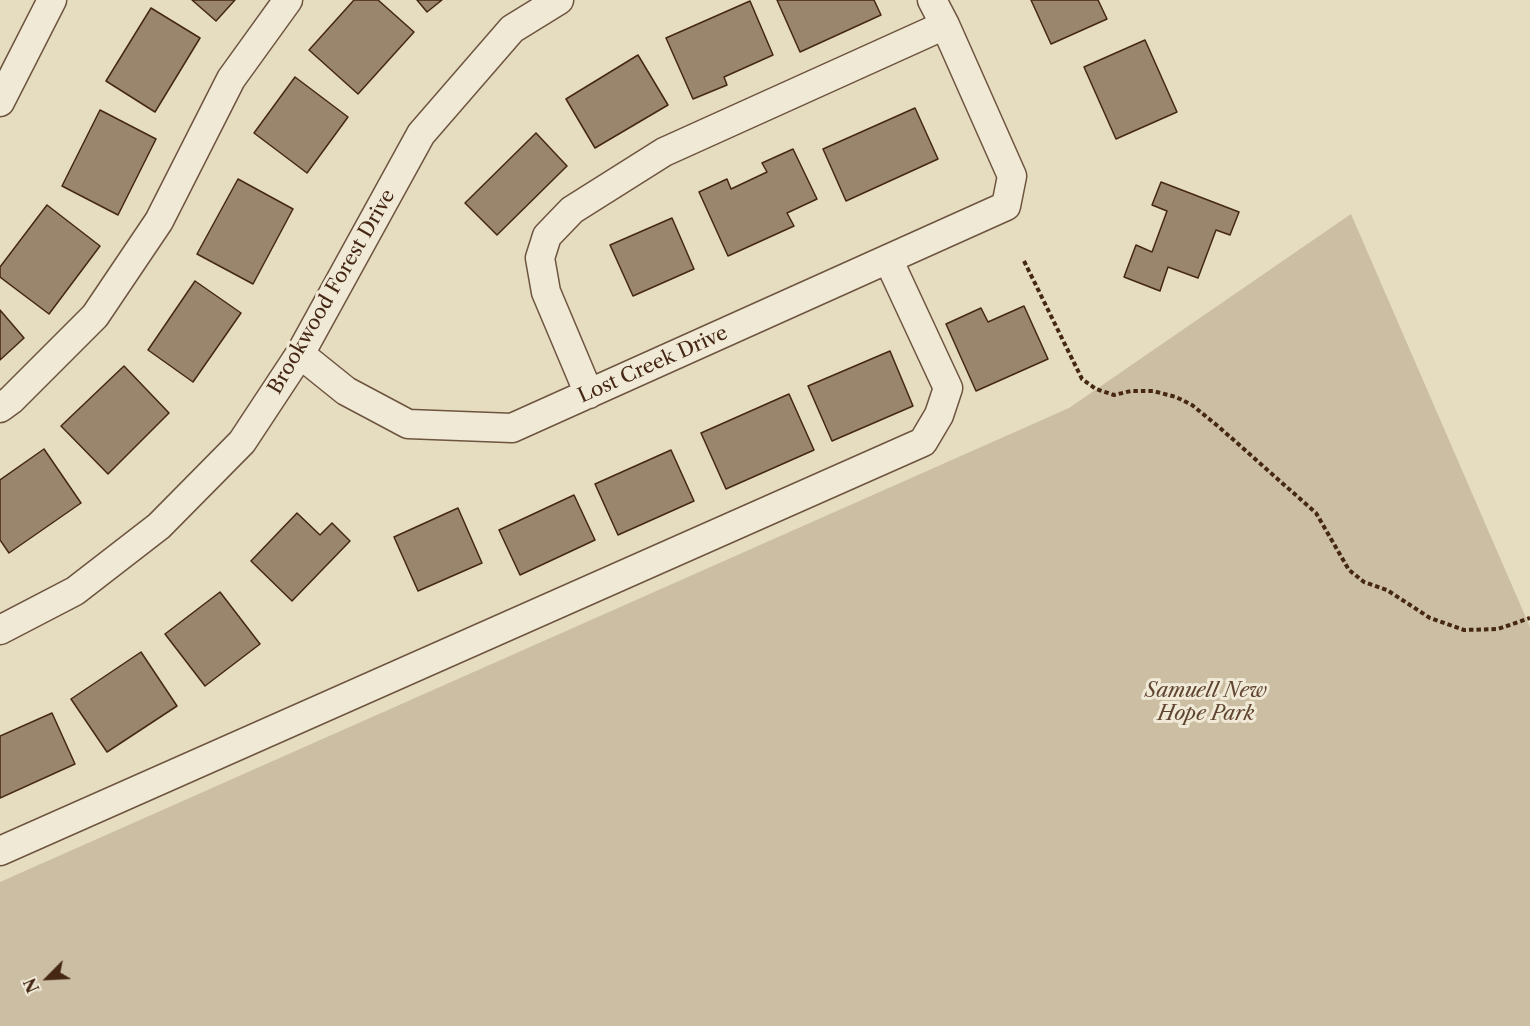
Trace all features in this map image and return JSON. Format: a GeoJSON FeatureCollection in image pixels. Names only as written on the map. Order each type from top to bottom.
{"type":"FeatureCollection","features":[{"type":"Feature","properties":{"kind":"street"},"geometry":{"type":"LineString","coordinates":[[0,102],[52,0]]}},
{"type":"Feature","properties":{"kind":"street"},"geometry":{"type":"LineString","coordinates":[[0,408],[11,400],[95,316],[159,221],[231,79],[288,0]]}},
{"type":"Feature","properties":{"kind":"street","name":"Brookwood Forest Drive"},"geometry":{"type":"LineString","coordinates":[[0,630],[75,591],[159,526],[242,442],[300,354],[421,134],[512,29],[559,0]]}},
{"type":"Feature","properties":{"kind":"street"},"geometry":{"type":"LineString","coordinates":[[590,394],[546,292],[540,258],[547,236],[572,210],[664,152],[939,12]]}},
{"type":"Feature","properties":{"kind":"street","name":"Lost Creek Drive"},"geometry":{"type":"LineString","coordinates":[[300,354],[346,391],[408,424],[512,428],[1006,206],[1012,176],[939,12]]}},
{"type":"Feature","properties":{"kind":"street"},"geometry":{"type":"LineString","coordinates":[[0,851],[923,442],[939,415],[948,388],[888,259]]}},
{"type":"Feature","properties":{"kind":"path"},"geometry":{"type":"LineString","coordinates":[[1024,261],[1082,379],[1096,389],[1114,395],[1131,391],[1153,392],[1176,397],[1192,405],[1316,513],[1348,570],[1364,582],[1387,590],[1430,618],[1464,630],[1498,629],[1530,618]]}},
{"type":"Feature","properties":{"kind":"green space","name":"Samuell New Hope Park"},"geometry":{"type":"Polygon","coordinates":[[[1351,214],[1530,627],[1530,1026],[0,1026],[0,882],[1069,408],[1351,214]]]}},
{"type":"Feature","properties":{"kind":"building"},"geometry":{"type":"Polygon","coordinates":[[[192,0],[235,0],[216,21],[192,0]]]}},
{"type":"Feature","properties":{"kind":"building"},"geometry":{"type":"Polygon","coordinates":[[[354,0],[378,0],[414,32],[358,94],[309,50],[354,0]]]}},
{"type":"Feature","properties":{"kind":"building"},"geometry":{"type":"Polygon","coordinates":[[[417,0],[442,0],[427,12],[417,0]]]}},
{"type":"Feature","properties":{"kind":"building"},"geometry":{"type":"Polygon","coordinates":[[[777,0],[874,0],[881,15],[800,52],[777,0]]]}},
{"type":"Feature","properties":{"kind":"building"},"geometry":{"type":"Polygon","coordinates":[[[1031,0],[1098,0],[1107,19],[1051,44],[1031,0]]]}},
{"type":"Feature","properties":{"kind":"building"},"geometry":{"type":"Polygon","coordinates":[[[750,1],[773,55],[724,77],[727,85],[693,99],[666,38],[750,1]]]}},
{"type":"Feature","properties":{"kind":"building"},"geometry":{"type":"Polygon","coordinates":[[[151,8],[200,38],[155,112],[106,81],[151,8]]]}},
{"type":"Feature","properties":{"kind":"building"},"geometry":{"type":"Polygon","coordinates":[[[1145,40],[1177,112],[1116,139],[1084,67],[1145,40]]]}},
{"type":"Feature","properties":{"kind":"building"},"geometry":{"type":"Polygon","coordinates":[[[638,55],[668,105],[595,148],[566,99],[638,55]]]}},
{"type":"Feature","properties":{"kind":"building"},"geometry":{"type":"Polygon","coordinates":[[[295,77],[348,117],[307,173],[254,133],[295,77]]]}},
{"type":"Feature","properties":{"kind":"building"},"geometry":{"type":"Polygon","coordinates":[[[915,108],[938,159],[846,201],[823,149],[915,108]]]}},
{"type":"Feature","properties":{"kind":"building"},"geometry":{"type":"Polygon","coordinates":[[[100,110],[156,139],[118,215],[62,186],[100,110]]]}},
{"type":"Feature","properties":{"kind":"building"},"geometry":{"type":"Polygon","coordinates":[[[536,133],[567,166],[497,235],[465,203],[536,133]]]}},
{"type":"Feature","properties":{"kind":"building"},"geometry":{"type":"Polygon","coordinates":[[[793,149],[817,199],[787,213],[794,226],[728,256],[699,192],[727,179],[731,189],[767,172],[762,163],[793,149]]]}},
{"type":"Feature","properties":{"kind":"building"},"geometry":{"type":"Polygon","coordinates":[[[238,179],[293,209],[253,284],[197,254],[238,179]]]}},
{"type":"Feature","properties":{"kind":"building"},"geometry":{"type":"Polygon","coordinates":[[[1161,182],[1239,212],[1230,235],[1216,230],[1198,278],[1168,267],[1160,291],[1124,277],[1136,245],[1152,252],[1167,211],[1152,205],[1161,182]]]}},
{"type":"Feature","properties":{"kind":"building"},"geometry":{"type":"Polygon","coordinates":[[[47,205],[100,246],[49,314],[0,277],[0,267],[47,205]]]}},
{"type":"Feature","properties":{"kind":"building"},"geometry":{"type":"Polygon","coordinates":[[[672,218],[694,269],[633,296],[610,245],[672,218]]]}},
{"type":"Feature","properties":{"kind":"building"},"geometry":{"type":"Polygon","coordinates":[[[195,281],[241,313],[193,382],[148,350],[195,281]]]}},
{"type":"Feature","properties":{"kind":"building"},"geometry":{"type":"Polygon","coordinates":[[[1024,306],[1048,359],[976,391],[946,324],[981,308],[988,322],[1024,306]]]}},
{"type":"Feature","properties":{"kind":"building"},"geometry":{"type":"Polygon","coordinates":[[[0,310],[24,338],[0,360],[0,310]]]}},
{"type":"Feature","properties":{"kind":"building"},"geometry":{"type":"Polygon","coordinates":[[[890,351],[913,406],[832,441],[808,386],[890,351]]]}},
{"type":"Feature","properties":{"kind":"building"},"geometry":{"type":"Polygon","coordinates":[[[124,366],[169,413],[108,474],[61,426],[124,366]]]}},
{"type":"Feature","properties":{"kind":"building"},"geometry":{"type":"Polygon","coordinates":[[[789,394],[814,450],[726,489],[701,433],[789,394]]]}},
{"type":"Feature","properties":{"kind":"building"},"geometry":{"type":"Polygon","coordinates":[[[44,449],[81,503],[9,553],[0,540],[0,480],[44,449]]]}},
{"type":"Feature","properties":{"kind":"building"},"geometry":{"type":"Polygon","coordinates":[[[671,450],[694,501],[618,535],[595,484],[671,450]]]}},
{"type":"Feature","properties":{"kind":"building"},"geometry":{"type":"Polygon","coordinates":[[[574,495],[595,540],[520,575],[499,530],[574,495]]]}},
{"type":"Feature","properties":{"kind":"building"},"geometry":{"type":"Polygon","coordinates":[[[458,508],[482,563],[418,591],[394,537],[458,508]]]}},
{"type":"Feature","properties":{"kind":"building"},"geometry":{"type":"Polygon","coordinates":[[[297,513],[320,535],[332,523],[350,541],[292,601],[251,561],[297,513]]]}},
{"type":"Feature","properties":{"kind":"building"},"geometry":{"type":"Polygon","coordinates":[[[220,592],[260,644],[205,686],[165,634],[220,592]]]}},
{"type":"Feature","properties":{"kind":"building"},"geometry":{"type":"Polygon","coordinates":[[[141,652],[177,706],[107,752],[71,699],[141,652]]]}},
{"type":"Feature","properties":{"kind":"building"},"geometry":{"type":"Polygon","coordinates":[[[52,713],[75,764],[0,798],[0,736],[52,713]]]}}]}
